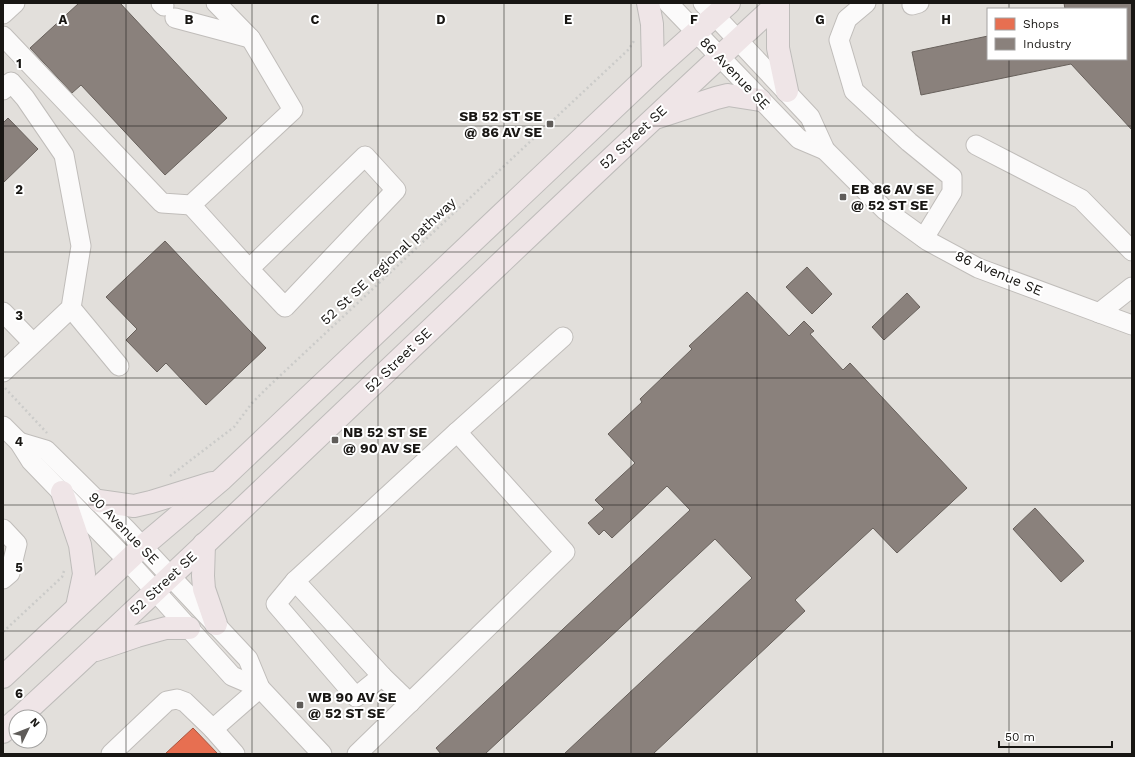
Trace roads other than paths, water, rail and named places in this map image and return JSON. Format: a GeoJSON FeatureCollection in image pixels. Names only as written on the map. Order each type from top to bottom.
{"type":"FeatureCollection","features":[{"type":"Feature","properties":{"kind":"main road"},"geometry":{"type":"LineString","coordinates":[[648,3],[652,24],[653,71]]}},
{"type":"Feature","properties":{"kind":"main road"},"geometry":{"type":"LineString","coordinates":[[778,3],[778,44],[787,91]]}},
{"type":"Feature","properties":{"kind":"main road","name":"52 Street SE"},"geometry":{"type":"LineString","coordinates":[[29,709],[652,119],[778,3]]}},
{"type":"Feature","properties":{"kind":"main road"},"geometry":{"type":"LineString","coordinates":[[3,677],[135,553],[222,479],[653,71],[697,33],[716,7]]}},
{"type":"Feature","properties":{"kind":"main road"},"geometry":{"type":"LineString","coordinates":[[652,119],[728,95],[760,100]]}},
{"type":"Feature","properties":{"kind":"main road"},"geometry":{"type":"LineString","coordinates":[[99,501],[134,506],[222,479]]}},
{"type":"Feature","properties":{"kind":"main road"},"geometry":{"type":"LineString","coordinates":[[62,492],[80,545],[84,574],[77,608]]}},
{"type":"Feature","properties":{"kind":"main road"},"geometry":{"type":"LineString","coordinates":[[204,544],[204,589],[216,624]]}},
{"type":"Feature","properties":{"kind":"main road"},"geometry":{"type":"LineString","coordinates":[[89,653],[137,636],[166,628],[189,628]]}},
{"type":"Feature","properties":{"kind":"street"},"geometry":{"type":"LineString","coordinates":[[3,14],[15,3]]}},
{"type":"Feature","properties":{"kind":"street"},"geometry":{"type":"LineString","coordinates":[[191,206],[293,110],[251,38],[216,3]]}},
{"type":"Feature","properties":{"kind":"street","name":"86 Avenue SE"},"geometry":{"type":"LineString","coordinates":[[668,3],[799,139],[826,150]]}},
{"type":"Feature","properties":{"kind":"street"},"geometry":{"type":"LineString","coordinates":[[866,3],[848,19],[839,40],[854,91],[909,142],[952,177],[952,192],[924,238]]}},
{"type":"Feature","properties":{"kind":"street","name":"86 Avenue SE"},"geometry":{"type":"LineString","coordinates":[[716,7],[737,40],[810,117],[826,150],[885,210],[924,238],[978,268],[1132,325]]}},
{"type":"Feature","properties":{"kind":"street"},"geometry":{"type":"LineString","coordinates":[[167,9],[251,38]]}},
{"type":"Feature","properties":{"kind":"street"},"geometry":{"type":"LineString","coordinates":[[3,36],[162,203],[191,206],[249,270],[285,307],[396,190],[365,156],[249,270]]}},
{"type":"Feature","properties":{"kind":"street"},"geometry":{"type":"LineString","coordinates":[[3,372],[71,308],[81,246],[64,155],[25,98],[6,82]]}},
{"type":"Feature","properties":{"kind":"street"},"geometry":{"type":"LineString","coordinates":[[976,145],[1081,199],[1132,251]]}},
{"type":"Feature","properties":{"kind":"street"},"geometry":{"type":"LineString","coordinates":[[1099,312],[1132,286]]}},
{"type":"Feature","properties":{"kind":"street"},"geometry":{"type":"LineString","coordinates":[[71,308],[119,366]]}},
{"type":"Feature","properties":{"kind":"street"},"geometry":{"type":"LineString","coordinates":[[3,312],[33,343]]}},
{"type":"Feature","properties":{"kind":"street"},"geometry":{"type":"LineString","coordinates":[[382,676],[356,697],[276,604],[295,581],[456,432],[563,337]]}},
{"type":"Feature","properties":{"kind":"street","name":"90 Avenue SE"},"geometry":{"type":"LineString","coordinates":[[3,426],[19,442],[31,461],[62,492],[135,553],[170,576],[248,659],[260,688],[322,754]]}},
{"type":"Feature","properties":{"kind":"street"},"geometry":{"type":"LineString","coordinates":[[357,754],[565,552],[456,432]]}},
{"type":"Feature","properties":{"kind":"street","name":"90 Avenue SE"},"geometry":{"type":"LineString","coordinates":[[19,442],[46,450],[99,501],[135,553],[155,591],[232,676],[260,688]]}},
{"type":"Feature","properties":{"kind":"street"},"geometry":{"type":"LineString","coordinates":[[3,529],[17,544],[10,573],[3,579]]}},
{"type":"Feature","properties":{"kind":"street"},"geometry":{"type":"LineString","coordinates":[[295,581],[382,676],[410,703]]}},
{"type":"Feature","properties":{"kind":"street"},"geometry":{"type":"LineString","coordinates":[[212,729],[260,688]]}},
{"type":"Feature","properties":{"kind":"street"},"geometry":{"type":"LineString","coordinates":[[111,754],[167,701],[177,699],[185,702],[235,754]]}},
{"type":"Feature","properties":{"kind":"place","name":"SB 52 ST SE @ 86 AV SE"},"geometry":{"type":"Point","coordinates":[550,124]}},
{"type":"Feature","properties":{"kind":"place","name":"EB 86 AV SE @ 52 ST SE"},"geometry":{"type":"Point","coordinates":[843,197]}},
{"type":"Feature","properties":{"kind":"place","name":"NB 52 ST SE @ 90 AV SE"},"geometry":{"type":"Point","coordinates":[335,440]}},
{"type":"Feature","properties":{"kind":"place","name":"WB 90 AV SE @ 52 ST SE"},"geometry":{"type":"Point","coordinates":[300,705]}}]}
